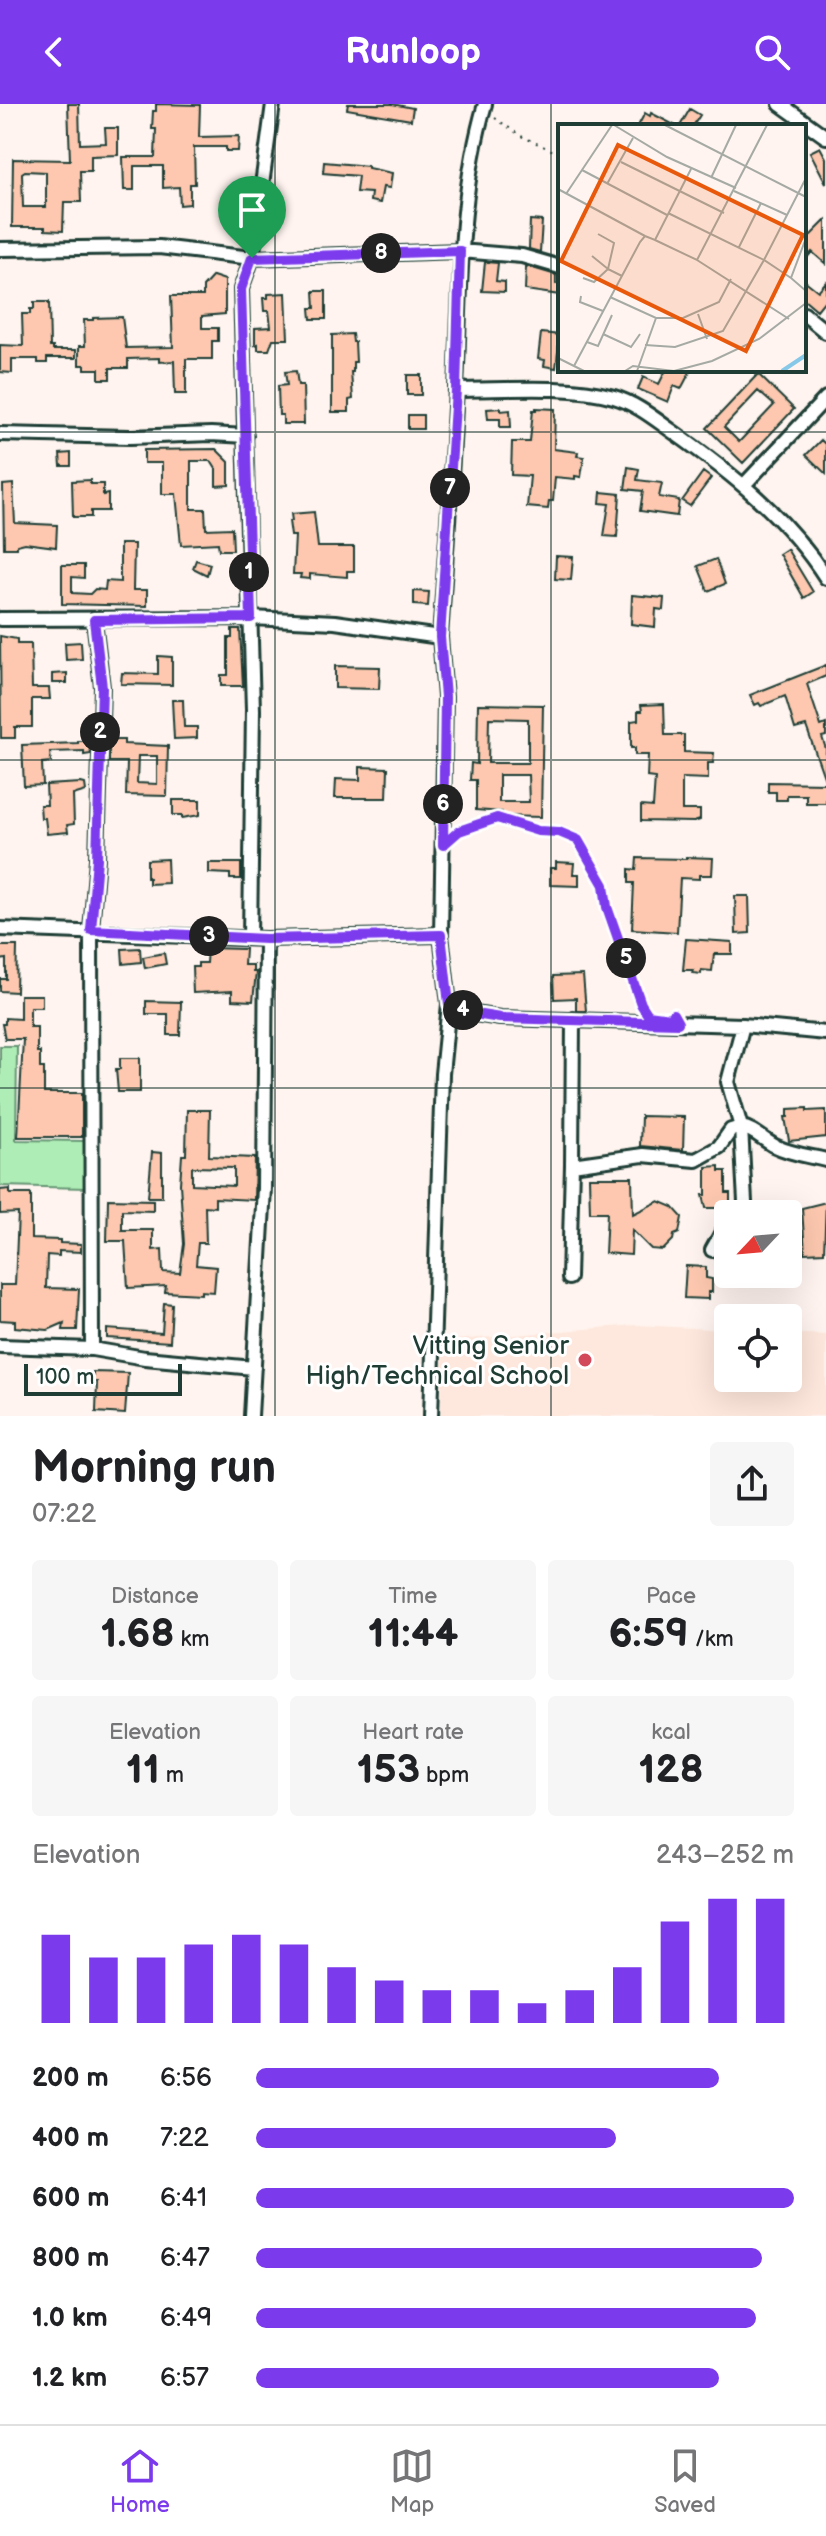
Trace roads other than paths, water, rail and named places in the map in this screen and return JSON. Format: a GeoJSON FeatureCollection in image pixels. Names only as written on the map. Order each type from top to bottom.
{"type":"FeatureCollection","features":[{"type":"Feature","properties":{"kind":"street"},"geometry":{"type":"LineString","coordinates":[[250,938],[253,710],[241,289],[252,258],[273,104]]}},
{"type":"Feature","properties":{"kind":"street"},"geometry":{"type":"LineString","coordinates":[[780,104],[826,137]]}},
{"type":"Feature","properties":{"kind":"street"},"geometry":{"type":"LineString","coordinates":[[431,1416],[442,1074],[449,1004],[441,935],[445,697],[440,637],[456,390],[460,251],[470,165],[483,110]]}},
{"type":"Feature","properties":{"kind":"street"},"geometry":{"type":"LineString","coordinates":[[0,249],[159,247],[252,258],[460,251],[522,256],[558,266]]}},
{"type":"Feature","properties":{"kind":"street"},"geometry":{"type":"LineString","coordinates":[[806,316],[826,332]]}},
{"type":"Feature","properties":{"kind":"street"},"geometry":{"type":"LineString","coordinates":[[456,390],[587,392],[617,398],[650,416],[744,485],[789,531],[826,578]]}},
{"type":"Feature","properties":{"kind":"street"},"geometry":{"type":"LineString","coordinates":[[744,485],[826,398]]}},
{"type":"Feature","properties":{"kind":"street"},"geometry":{"type":"LineString","coordinates":[[0,434],[246,436]]}},
{"type":"Feature","properties":{"kind":"street"},"geometry":{"type":"LineString","coordinates":[[0,619],[251,618],[335,622],[440,637]]}},
{"type":"Feature","properties":{"kind":"street"},"geometry":{"type":"LineString","coordinates":[[92,1349],[91,930],[97,859],[102,687],[94,620]]}},
{"type":"Feature","properties":{"kind":"street"},"geometry":{"type":"LineString","coordinates":[[0,929],[91,930],[266,939],[441,935]]}},
{"type":"Feature","properties":{"kind":"street"},"geometry":{"type":"LineString","coordinates":[[251,1416],[264,1188],[266,939]]}},
{"type":"Feature","properties":{"kind":"street"},"geometry":{"type":"LineString","coordinates":[[449,1004],[475,1014],[500,1018],[743,1025],[826,1033]]}},
{"type":"Feature","properties":{"kind":"street"},"geometry":{"type":"LineString","coordinates":[[569,1278],[573,1019]]}},
{"type":"Feature","properties":{"kind":"street"},"geometry":{"type":"LineString","coordinates":[[743,1025],[728,1082],[741,1127],[745,1200]]}},
{"type":"Feature","properties":{"kind":"street"},"geometry":{"type":"LineString","coordinates":[[572,1165],[643,1155],[696,1160],[719,1147],[731,1130],[741,1127],[788,1152],[826,1160]]}},
{"type":"Feature","properties":{"kind":"street"},"geometry":{"type":"LineString","coordinates":[[712,1250],[714,1246]]}},
{"type":"Feature","properties":{"kind":"street"},"geometry":{"type":"LineString","coordinates":[[0,1346],[92,1349],[145,1358],[254,1368]]}},
{"type":"Feature","properties":{"kind":"place","name":"Vitting Senior High/Technical School"},"geometry":{"type":"Point","coordinates":[585,1360]}}]}
